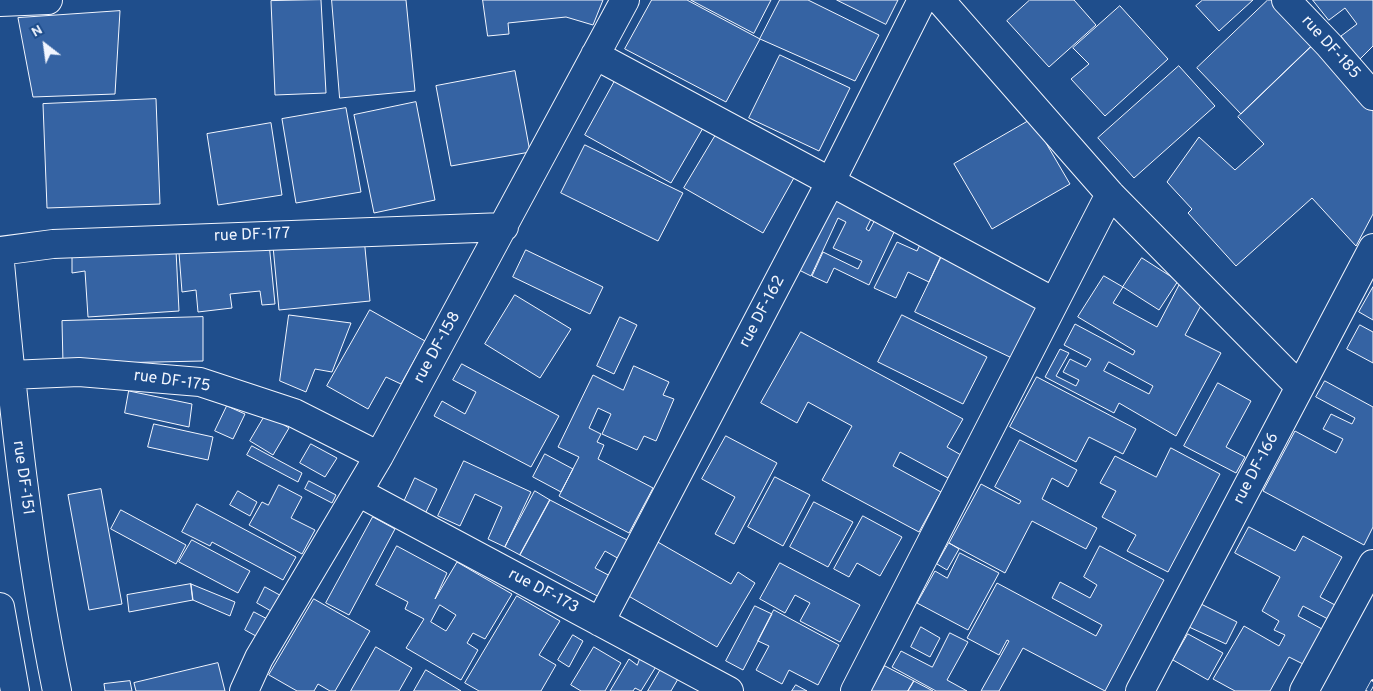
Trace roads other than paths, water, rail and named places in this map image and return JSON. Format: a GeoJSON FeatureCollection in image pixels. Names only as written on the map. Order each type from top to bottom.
{"type":"FeatureCollection","features":[{"type":"Feature","properties":{"kind":"street"},"geometry":{"type":"LineString","coordinates":[[0,2],[48,0]]}},
{"type":"Feature","properties":{"kind":"street","name":"rue DF-158"},"geometry":{"type":"LineString","coordinates":[[244,691],[260,658],[379,456],[625,0]]}},
{"type":"Feature","properties":{"kind":"street","name":"rue DF-162"},"geometry":{"type":"LineString","coordinates":[[600,622],[831,182],[922,0]]}},
{"type":"Feature","properties":{"kind":"street"},"geometry":{"type":"LineString","coordinates":[[940,0],[1110,194],[1300,387]]}},
{"type":"Feature","properties":{"kind":"street","name":"rue DF-185"},"geometry":{"type":"LineString","coordinates":[[1286,0],[1329,45],[1373,96]]}},
{"type":"Feature","properties":{"kind":"street"},"geometry":{"type":"LineString","coordinates":[[595,55],[1054,302]]}},
{"type":"Feature","properties":{"kind":"street"},"geometry":{"type":"LineString","coordinates":[[855,691],[1110,194]]}},
{"type":"Feature","properties":{"kind":"street","name":"rue DF-177"},"geometry":{"type":"LineString","coordinates":[[0,251],[53,244],[504,227]]}},
{"type":"Feature","properties":{"kind":"street","name":"rue DF-166"},"geometry":{"type":"LineString","coordinates":[[1140,691],[1373,248]]}},
{"type":"Feature","properties":{"kind":"street","name":"rue DF-151"},"geometry":{"type":"LineString","coordinates":[[0,263],[19,462],[43,624],[57,691]]}},
{"type":"Feature","properties":{"kind":"street","name":"rue DF-175"},"geometry":{"type":"LineString","coordinates":[[10,375],[79,372],[200,382],[294,413],[379,456]]}},
{"type":"Feature","properties":{"kind":"street","name":"rue DF-173"},"geometry":{"type":"LineString","coordinates":[[358,492],[729,691]]}},
{"type":"Feature","properties":{"kind":"street"},"geometry":{"type":"LineString","coordinates":[[1304,691],[1373,564]]}},
{"type":"Feature","properties":{"kind":"street"},"geometry":{"type":"LineString","coordinates":[[15,691],[1,621],[43,624]]}},
{"type":"Feature","properties":{"kind":"railway"},"geometry":{"type":"LineString","coordinates":[[1368,691],[1373,682]]}}]}
